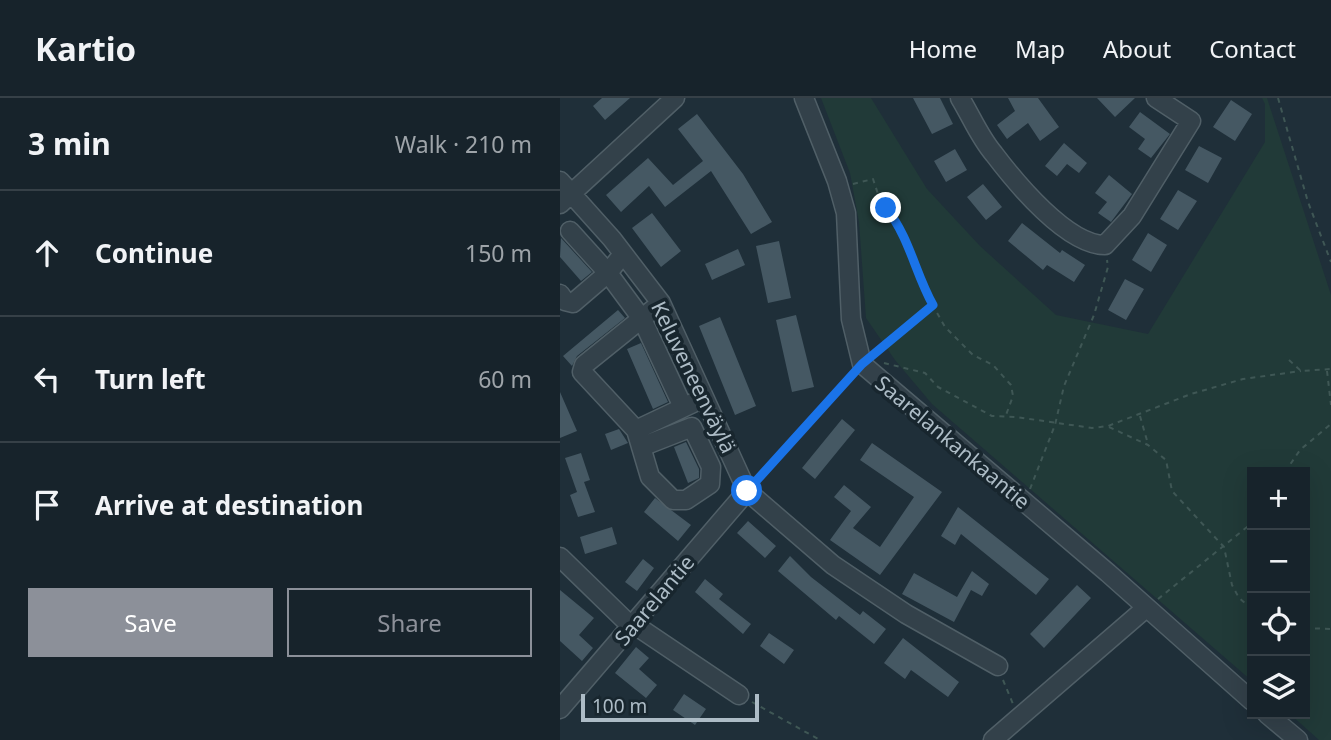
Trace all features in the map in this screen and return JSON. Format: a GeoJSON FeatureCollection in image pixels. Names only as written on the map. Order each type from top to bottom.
{"type":"FeatureCollection","features":[{"type":"Feature","properties":{"kind":"street"},"geometry":{"type":"LineString","coordinates":[[564,193],[675,98]]}},
{"type":"Feature","properties":{"kind":"street","name":"Saarelankankaantie"},"geometry":{"type":"LineString","coordinates":[[804,98],[840,190],[849,235],[850,318],[862,364],[1247,697]]}},
{"type":"Feature","properties":{"kind":"street"},"geometry":{"type":"LineString","coordinates":[[960,98],[993,153],[1059,225],[1092,245],[1105,245],[1132,216],[1191,121],[1156,98]]}},
{"type":"Feature","properties":{"kind":"street","name":"Keluveneenväylä"},"geometry":{"type":"LineString","coordinates":[[564,193],[623,254],[661,303],[747,491],[834,565],[906,614],[998,666]]}},
{"type":"Feature","properties":{"kind":"street"},"geometry":{"type":"LineString","coordinates":[[570,231],[608,273],[642,319],[683,407]]}},
{"type":"Feature","properties":{"kind":"street"},"geometry":{"type":"LineString","coordinates":[[560,294],[565,301],[573,303],[608,273],[623,254]]}},
{"type":"Feature","properties":{"kind":"street"},"geometry":{"type":"LineString","coordinates":[[661,303],[584,365],[582,372],[639,438],[654,484],[673,500],[686,500],[710,484],[710,467],[692,427]]}},
{"type":"Feature","properties":{"kind":"street"},"geometry":{"type":"LineString","coordinates":[[639,438],[683,407],[704,397]]}},
{"type":"Feature","properties":{"kind":"street"},"geometry":{"type":"LineString","coordinates":[[639,438],[692,427],[714,419]]}},
{"type":"Feature","properties":{"kind":"street"},"geometry":{"type":"LineString","coordinates":[[710,467],[732,457]]}},
{"type":"Feature","properties":{"kind":"street","name":"Saarelantie"},"geometry":{"type":"LineString","coordinates":[[560,709],[747,491]]}},
{"type":"Feature","properties":{"kind":"street"},"geometry":{"type":"LineString","coordinates":[[560,557],[633,626],[739,695]]}},
{"type":"Feature","properties":{"kind":"street"},"geometry":{"type":"LineString","coordinates":[[993,740],[1146,608]]}},
{"type":"Feature","properties":{"kind":"street"},"geometry":{"type":"LineString","coordinates":[[1273,719],[1298,740]]}},
{"type":"Feature","properties":{"kind":"path"},"geometry":{"type":"LineString","coordinates":[[1278,98],[1300,166],[1308,202],[1331,262]]}},
{"type":"Feature","properties":{"kind":"path"},"geometry":{"type":"LineString","coordinates":[[840,190],[873,178],[878,194],[908,243],[922,285],[945,327],[973,355],[993,365],[1012,385],[1013,396],[1006,416]]}},
{"type":"Feature","properties":{"kind":"path"},"geometry":{"type":"LineString","coordinates":[[1025,503],[1055,425],[1064,386],[1094,314],[1108,267],[1105,245]]}},
{"type":"Feature","properties":{"kind":"path"},"geometry":{"type":"LineString","coordinates":[[747,491],[862,364],[933,305]]}},
{"type":"Feature","properties":{"kind":"path"},"geometry":{"type":"LineString","coordinates":[[1289,360],[1301,371]]}},
{"type":"Feature","properties":{"kind":"path"},"geometry":{"type":"LineString","coordinates":[[862,364],[888,363],[925,373],[938,387],[992,416],[1055,425],[1108,426],[1191,394],[1243,379],[1331,369]]}},
{"type":"Feature","properties":{"kind":"path"},"geometry":{"type":"LineString","coordinates":[[1327,370],[1331,405]]}},
{"type":"Feature","properties":{"kind":"path"},"geometry":{"type":"LineString","coordinates":[[1140,415],[1148,445]]}},
{"type":"Feature","properties":{"kind":"path"},"geometry":{"type":"LineString","coordinates":[[1289,467],[1300,450],[1331,425]]}},
{"type":"Feature","properties":{"kind":"path"},"geometry":{"type":"LineString","coordinates":[[1108,426],[1148,445],[1166,460],[1172,491],[1224,547],[1232,585],[1239,598],[1247,605]]}},
{"type":"Feature","properties":{"kind":"path"},"geometry":{"type":"LineString","coordinates":[[1146,608],[1247,527]]}},
{"type":"Feature","properties":{"kind":"path"},"geometry":{"type":"LineString","coordinates":[[1310,628],[1331,629]]}},
{"type":"Feature","properties":{"kind":"path"},"geometry":{"type":"LineString","coordinates":[[998,666],[1018,717]]}},
{"type":"Feature","properties":{"kind":"path"},"geometry":{"type":"LineString","coordinates":[[739,695],[820,740]]}},
{"type":"Feature","properties":{"kind":"green space"},"geometry":{"type":"Polygon","coordinates":[[[821,98],[871,98],[927,189],[980,246],[1056,315],[1148,334],[1265,142],[1265,104],[1262,98],[1267,98],[1331,295],[1331,740],[1319,740],[1296,719],[1310,719],[1310,467],[1247,467],[1247,677],[932,404],[895,360],[866,318],[859,222],[850,173],[821,98]]]}},
{"type":"Feature","properties":{"kind":"building"},"geometry":{"type":"Polygon","coordinates":[[[602,98],[630,98],[605,120],[593,106],[602,98]]]}},
{"type":"Feature","properties":{"kind":"building"},"geometry":{"type":"Polygon","coordinates":[[[913,98],[940,98],[953,124],[932,134],[913,98]]]}},
{"type":"Feature","properties":{"kind":"building"},"geometry":{"type":"Polygon","coordinates":[[[1008,98],[1038,98],[1059,127],[1040,141],[1028,123],[1007,139],[997,125],[1015,111],[1008,98]]]}},
{"type":"Feature","properties":{"kind":"building"},"geometry":{"type":"Polygon","coordinates":[[[1097,98],[1135,98],[1115,117],[1097,98]]]}},
{"type":"Feature","properties":{"kind":"building"},"geometry":{"type":"Polygon","coordinates":[[[1231,100],[1252,114],[1235,141],[1213,127],[1231,100]]]}},
{"type":"Feature","properties":{"kind":"building"},"geometry":{"type":"Polygon","coordinates":[[[1140,112],[1170,134],[1151,158],[1138,149],[1145,139],[1129,127],[1140,112]]]}},
{"type":"Feature","properties":{"kind":"building"},"geometry":{"type":"Polygon","coordinates":[[[697,114],[743,174],[772,222],[751,234],[711,171],[665,207],[649,186],[621,212],[606,195],[648,158],[673,185],[703,161],[678,129],[697,114]]]}},
{"type":"Feature","properties":{"kind":"building"},"geometry":{"type":"Polygon","coordinates":[[[1064,143],[1087,163],[1079,173],[1067,164],[1057,176],[1045,166],[1064,143]]]}},
{"type":"Feature","properties":{"kind":"building"},"geometry":{"type":"Polygon","coordinates":[[[1199,146],[1222,158],[1208,183],[1185,170],[1199,146]]]}},
{"type":"Feature","properties":{"kind":"building"},"geometry":{"type":"Polygon","coordinates":[[[955,149],[967,170],[946,182],[934,161],[955,149]]]}},
{"type":"Feature","properties":{"kind":"building"},"geometry":{"type":"Polygon","coordinates":[[[1109,175],[1132,194],[1111,222],[1098,213],[1107,202],[1095,193],[1109,175]]]}},
{"type":"Feature","properties":{"kind":"building"},"geometry":{"type":"Polygon","coordinates":[[[983,184],[1002,207],[986,220],[967,197],[983,184]]]}},
{"type":"Feature","properties":{"kind":"building"},"geometry":{"type":"Polygon","coordinates":[[[1178,190],[1197,201],[1178,230],[1160,219],[1178,190]]]}},
{"type":"Feature","properties":{"kind":"building"},"geometry":{"type":"Polygon","coordinates":[[[652,213],[681,251],[661,267],[632,228],[652,213]]]}},
{"type":"Feature","properties":{"kind":"building"},"geometry":{"type":"Polygon","coordinates":[[[1022,223],[1060,253],[1062,250],[1085,265],[1074,282],[1047,265],[1043,270],[1008,241],[1022,223]]]}},
{"type":"Feature","properties":{"kind":"building"},"geometry":{"type":"Polygon","coordinates":[[[1148,233],[1167,245],[1151,272],[1132,260],[1148,233]]]}},
{"type":"Feature","properties":{"kind":"building"},"geometry":{"type":"Polygon","coordinates":[[[561,238],[592,272],[581,281],[560,257],[561,238]]]}},
{"type":"Feature","properties":{"kind":"building"},"geometry":{"type":"Polygon","coordinates":[[[779,241],[791,298],[768,303],[756,246],[779,241]]]}},
{"type":"Feature","properties":{"kind":"building"},"geometry":{"type":"Polygon","coordinates":[[[738,249],[745,265],[712,280],[705,264],[738,249]]]}},
{"type":"Feature","properties":{"kind":"building"},"geometry":{"type":"Polygon","coordinates":[[[1125,279],[1144,289],[1126,320],[1108,310],[1125,279]]]}},
{"type":"Feature","properties":{"kind":"building"},"geometry":{"type":"Polygon","coordinates":[[[618,310],[625,318],[577,356],[572,366],[563,356],[618,310]]]}},
{"type":"Feature","properties":{"kind":"building"},"geometry":{"type":"Polygon","coordinates":[[[796,315],[814,387],[792,392],[776,320],[796,315]]]}},
{"type":"Feature","properties":{"kind":"building"},"geometry":{"type":"Polygon","coordinates":[[[720,317],[756,406],[735,415],[699,326],[720,317]]]}},
{"type":"Feature","properties":{"kind":"building"},"geometry":{"type":"Polygon","coordinates":[[[641,343],[668,402],[653,409],[627,349],[641,343]]]}},
{"type":"Feature","properties":{"kind":"building"},"geometry":{"type":"Polygon","coordinates":[[[560,392],[577,431],[560,438],[560,392]]]}},
{"type":"Feature","properties":{"kind":"building"},"geometry":{"type":"Polygon","coordinates":[[[842,419],[855,430],[815,479],[802,468],[842,419]]]}},
{"type":"Feature","properties":{"kind":"building"},"geometry":{"type":"Polygon","coordinates":[[[619,429],[628,443],[611,450],[605,434],[619,429]]]}},
{"type":"Feature","properties":{"kind":"building"},"geometry":{"type":"Polygon","coordinates":[[[686,442],[699,469],[699,478],[688,483],[674,447],[686,442]]]}},
{"type":"Feature","properties":{"kind":"building"},"geometry":{"type":"Polygon","coordinates":[[[872,443],[942,492],[880,575],[830,540],[851,511],[834,497],[844,485],[871,507],[853,528],[880,547],[914,497],[860,460],[872,443]]]}},
{"type":"Feature","properties":{"kind":"building"},"geometry":{"type":"Polygon","coordinates":[[[581,453],[590,480],[584,482],[595,512],[578,517],[570,495],[577,492],[565,458],[581,453]]]}},
{"type":"Feature","properties":{"kind":"building"},"geometry":{"type":"Polygon","coordinates":[[[655,498],[691,525],[678,541],[644,512],[655,498]]]}},
{"type":"Feature","properties":{"kind":"building"},"geometry":{"type":"Polygon","coordinates":[[[958,507],[1049,579],[1036,595],[961,534],[955,545],[941,536],[958,507]]]}},
{"type":"Feature","properties":{"kind":"building"},"geometry":{"type":"Polygon","coordinates":[[[748,521],[776,546],[765,558],[737,533],[748,521]]]}},
{"type":"Feature","properties":{"kind":"building"},"geometry":{"type":"Polygon","coordinates":[[[612,527],[617,544],[585,554],[580,537],[612,527]]]}},
{"type":"Feature","properties":{"kind":"building"},"geometry":{"type":"Polygon","coordinates":[[[790,556],[811,577],[860,615],[863,611],[886,629],[874,644],[839,616],[836,620],[778,571],[790,556]]]}},
{"type":"Feature","properties":{"kind":"building"},"geometry":{"type":"Polygon","coordinates":[[[643,559],[654,568],[637,591],[625,582],[643,559]]]}},
{"type":"Feature","properties":{"kind":"building"},"geometry":{"type":"Polygon","coordinates":[[[972,571],[989,584],[982,596],[971,590],[954,622],[902,594],[914,573],[957,597],[972,571]]]}},
{"type":"Feature","properties":{"kind":"building"},"geometry":{"type":"Polygon","coordinates":[[[705,579],[723,594],[719,599],[751,624],[743,634],[695,592],[705,579]]]}},
{"type":"Feature","properties":{"kind":"building"},"geometry":{"type":"Polygon","coordinates":[[[1077,585],[1091,598],[1044,648],[1030,634],[1077,585]]]}},
{"type":"Feature","properties":{"kind":"building"},"geometry":{"type":"Polygon","coordinates":[[[560,590],[594,618],[579,635],[593,648],[582,661],[560,641],[560,590]]]}},
{"type":"Feature","properties":{"kind":"building"},"geometry":{"type":"Polygon","coordinates":[[[769,633],[794,650],[784,664],[760,646],[769,633]]]}},
{"type":"Feature","properties":{"kind":"building"},"geometry":{"type":"Polygon","coordinates":[[[903,638],[959,682],[948,697],[911,670],[905,679],[884,663],[903,638]]]}},
{"type":"Feature","properties":{"kind":"building"},"geometry":{"type":"Polygon","coordinates":[[[636,647],[649,658],[639,669],[657,685],[646,698],[615,673],[636,647]]]}},
{"type":"Feature","properties":{"kind":"building"},"geometry":{"type":"Polygon","coordinates":[[[684,694],[706,709],[695,725],[673,710],[684,694]]]}},
{"type":"Feature","properties":{"kind":"route"},"geometry":{"type":"LineString","coordinates":[[747,491],[862,364],[933,305],[922,285],[908,243],[886,208]]}}]}
